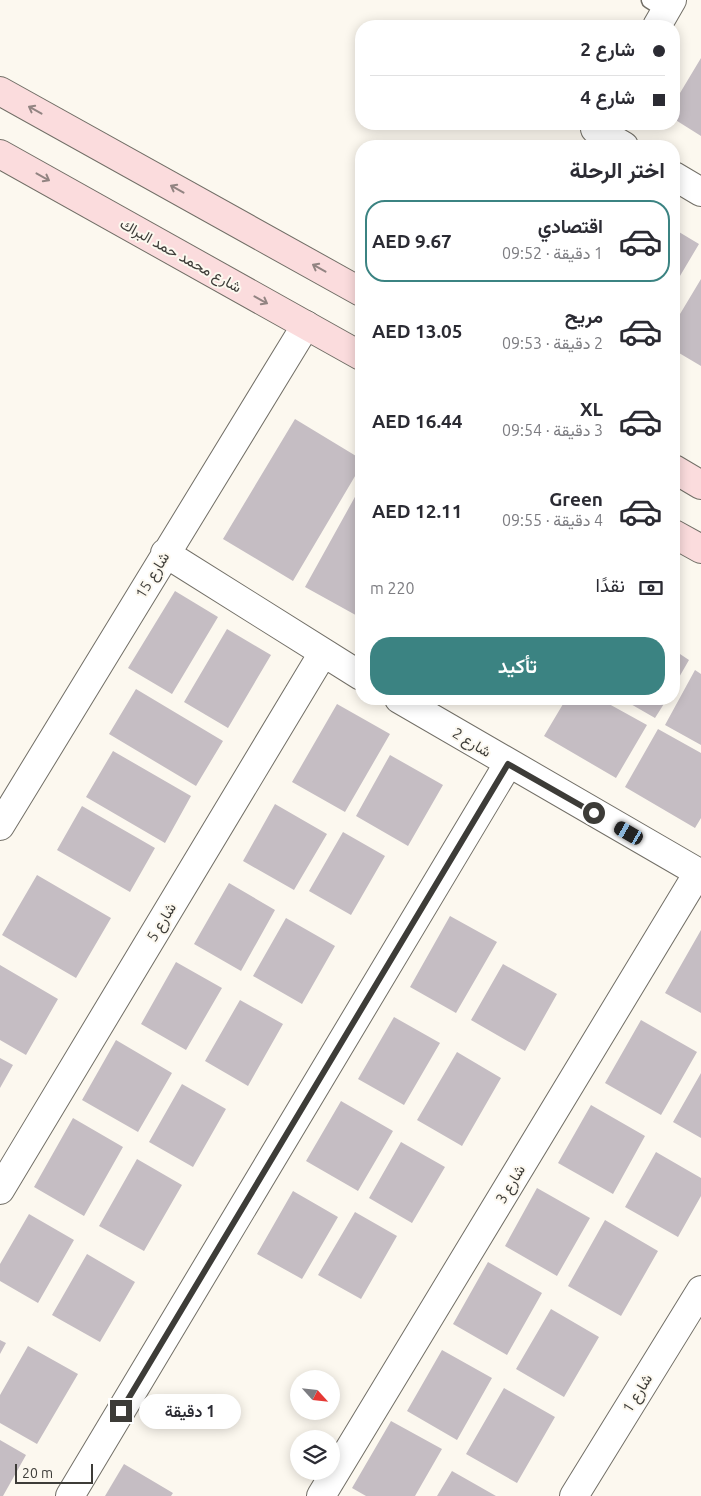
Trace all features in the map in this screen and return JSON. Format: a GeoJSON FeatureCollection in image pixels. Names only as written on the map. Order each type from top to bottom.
{"type":"FeatureCollection","features":[{"type":"Feature","properties":{"kind":"street"},"geometry":{"type":"LineString","coordinates":[[0,91],[355,289]]}},
{"type":"Feature","properties":{"kind":"street"},"geometry":{"type":"LineString","coordinates":[[592,133],[609,140]]}},
{"type":"Feature","properties":{"kind":"street","name":"شارع محمد حمد البراك"},"geometry":{"type":"LineString","coordinates":[[0,154],[355,353]]}},
{"type":"Feature","properties":{"kind":"street"},"geometry":{"type":"LineString","coordinates":[[680,180],[701,192]]}},
{"type":"Feature","properties":{"kind":"street","name":"شارع 15"},"geometry":{"type":"LineString","coordinates":[[0,826],[306,325]]}},
{"type":"Feature","properties":{"kind":"street"},"geometry":{"type":"LineString","coordinates":[[680,473],[701,485]]}},
{"type":"Feature","properties":{"kind":"street"},"geometry":{"type":"LineString","coordinates":[[680,537],[701,549]]}},
{"type":"Feature","properties":{"kind":"street"},"geometry":{"type":"LineString","coordinates":[[165,554],[355,672]]}},
{"type":"Feature","properties":{"kind":"street","name":"شارع 5"},"geometry":{"type":"LineString","coordinates":[[0,1190],[323,653]]}},
{"type":"Feature","properties":{"kind":"street","name":"شارع 2"},"geometry":{"type":"LineString","coordinates":[[409,705],[508,764],[700,873]]}},
{"type":"Feature","properties":{"kind":"street"},"geometry":{"type":"LineString","coordinates":[[70,1496],[508,764]]}},
{"type":"Feature","properties":{"kind":"street","name":"شارع 3"},"geometry":{"type":"LineString","coordinates":[[321,1496],[700,873]]}},
{"type":"Feature","properties":{"kind":"street","name":"شارع 1"},"geometry":{"type":"LineString","coordinates":[[574,1496],[701,1290]]}},
{"type":"Feature","properties":{"kind":"building"},"geometry":{"type":"Polygon","coordinates":[[[701,58],[701,136],[680,123],[680,93],[701,58]]]}},
{"type":"Feature","properties":{"kind":"building"},"geometry":{"type":"Polygon","coordinates":[[[680,233],[699,244],[680,276],[680,233]]]}},
{"type":"Feature","properties":{"kind":"building"},"geometry":{"type":"Polygon","coordinates":[[[701,279],[701,366],[680,354],[680,314],[701,279]]]}},
{"type":"Feature","properties":{"kind":"building"},"geometry":{"type":"Polygon","coordinates":[[[295,419],[355,455],[355,476],[293,581],[223,539],[295,419]]]}},
{"type":"Feature","properties":{"kind":"building"},"geometry":{"type":"Polygon","coordinates":[[[355,497],[355,615],[305,587],[355,497]]]}},
{"type":"Feature","properties":{"kind":"building"},"geometry":{"type":"Polygon","coordinates":[[[175,591],[218,617],[172,694],[128,668],[175,591]]]}},
{"type":"Feature","properties":{"kind":"building"},"geometry":{"type":"Polygon","coordinates":[[[227,629],[271,655],[228,728],[184,702],[227,629]]]}},
{"type":"Feature","properties":{"kind":"building"},"geometry":{"type":"Polygon","coordinates":[[[680,654],[689,660],[680,676],[680,654]]]}},
{"type":"Feature","properties":{"kind":"building"},"geometry":{"type":"Polygon","coordinates":[[[695,670],[701,674],[701,745],[665,725],[676,705],[680,705],[680,698],[695,670]]]}},
{"type":"Feature","properties":{"kind":"building"},"geometry":{"type":"Polygon","coordinates":[[[136,689],[223,741],[196,786],[109,734],[136,689]]]}},
{"type":"Feature","properties":{"kind":"building"},"geometry":{"type":"Polygon","coordinates":[[[337,704],[390,734],[345,812],[292,782],[337,704]]]}},
{"type":"Feature","properties":{"kind":"building"},"geometry":{"type":"Polygon","coordinates":[[[562,705],[611,705],[647,725],[616,778],[544,736],[562,705]]]}},
{"type":"Feature","properties":{"kind":"building"},"geometry":{"type":"Polygon","coordinates":[[[632,705],[663,705],[655,718],[632,705]]]}},
{"type":"Feature","properties":{"kind":"building"},"geometry":{"type":"Polygon","coordinates":[[[658,729],[701,753],[701,818],[695,828],[625,787],[658,729]]]}},
{"type":"Feature","properties":{"kind":"building"},"geometry":{"type":"Polygon","coordinates":[[[113,751],[191,796],[165,843],[86,797],[113,751]]]}},
{"type":"Feature","properties":{"kind":"building"},"geometry":{"type":"Polygon","coordinates":[[[390,755],[443,785],[408,846],[356,816],[390,755]]]}},
{"type":"Feature","properties":{"kind":"building"},"geometry":{"type":"Polygon","coordinates":[[[275,804],[327,834],[294,890],[243,861],[275,804]]]}},
{"type":"Feature","properties":{"kind":"building"},"geometry":{"type":"Polygon","coordinates":[[[82,806],[155,848],[130,892],[57,850],[82,806]]]}},
{"type":"Feature","properties":{"kind":"building"},"geometry":{"type":"Polygon","coordinates":[[[343,832],[385,856],[351,915],[309,891],[343,832]]]}},
{"type":"Feature","properties":{"kind":"building"},"geometry":{"type":"Polygon","coordinates":[[[37,875],[111,918],[76,978],[2,935],[37,875]]]}},
{"type":"Feature","properties":{"kind":"building"},"geometry":{"type":"Polygon","coordinates":[[[229,883],[275,910],[241,971],[194,944],[229,883]]]}},
{"type":"Feature","properties":{"kind":"building"},"geometry":{"type":"Polygon","coordinates":[[[450,916],[497,942],[456,1013],[410,987],[450,916]]]}},
{"type":"Feature","properties":{"kind":"building"},"geometry":{"type":"Polygon","coordinates":[[[286,918],[335,946],[302,1004],[253,976],[286,918]]]}},
{"type":"Feature","properties":{"kind":"building"},"geometry":{"type":"Polygon","coordinates":[[[701,930],[701,1013],[665,993],[701,930]]]}},
{"type":"Feature","properties":{"kind":"building"},"geometry":{"type":"Polygon","coordinates":[[[176,962],[222,988],[186,1050],[141,1024],[176,962]]]}},
{"type":"Feature","properties":{"kind":"building"},"geometry":{"type":"Polygon","coordinates":[[[503,964],[557,994],[525,1051],[471,1020],[503,964]]]}},
{"type":"Feature","properties":{"kind":"building"},"geometry":{"type":"Polygon","coordinates":[[[0,965],[58,999],[26,1055],[0,1040],[0,965]]]}},
{"type":"Feature","properties":{"kind":"building"},"geometry":{"type":"Polygon","coordinates":[[[240,1000],[283,1024],[248,1086],[205,1061],[240,1000]]]}},
{"type":"Feature","properties":{"kind":"building"},"geometry":{"type":"Polygon","coordinates":[[[394,1017],[440,1043],[404,1105],[358,1079],[394,1017]]]}},
{"type":"Feature","properties":{"kind":"building"},"geometry":{"type":"Polygon","coordinates":[[[641,1020],[697,1052],[661,1115],[605,1083],[641,1020]]]}},
{"type":"Feature","properties":{"kind":"building"},"geometry":{"type":"Polygon","coordinates":[[[116,1040],[172,1073],[138,1132],[82,1100],[116,1040]]]}},
{"type":"Feature","properties":{"kind":"building"},"geometry":{"type":"Polygon","coordinates":[[[457,1052],[501,1078],[462,1146],[417,1120],[457,1052]]]}},
{"type":"Feature","properties":{"kind":"building"},"geometry":{"type":"Polygon","coordinates":[[[0,1058],[13,1065],[0,1088],[0,1058]]]}},
{"type":"Feature","properties":{"kind":"building"},"geometry":{"type":"Polygon","coordinates":[[[701,1073],[701,1138],[673,1122],[701,1073]]]}},
{"type":"Feature","properties":{"kind":"building"},"geometry":{"type":"Polygon","coordinates":[[[182,1084],[226,1109],[193,1167],[149,1142],[182,1084]]]}},
{"type":"Feature","properties":{"kind":"building"},"geometry":{"type":"Polygon","coordinates":[[[341,1101],[393,1131],[358,1191],[306,1161],[341,1101]]]}},
{"type":"Feature","properties":{"kind":"building"},"geometry":{"type":"Polygon","coordinates":[[[591,1105],[645,1136],[613,1194],[558,1163],[591,1105]]]}},
{"type":"Feature","properties":{"kind":"building"},"geometry":{"type":"Polygon","coordinates":[[[73,1118],[123,1147],[84,1216],[34,1187],[73,1118]]]}},
{"type":"Feature","properties":{"kind":"building"},"geometry":{"type":"Polygon","coordinates":[[[401,1142],[445,1167],[412,1223],[369,1198],[401,1142]]]}},
{"type":"Feature","properties":{"kind":"building"},"geometry":{"type":"Polygon","coordinates":[[[656,1152],[701,1178],[701,1196],[678,1237],[625,1207],[656,1152]]]}},
{"type":"Feature","properties":{"kind":"building"},"geometry":{"type":"Polygon","coordinates":[[[137,1159],[182,1185],[144,1251],[99,1226],[137,1159]]]}},
{"type":"Feature","properties":{"kind":"building"},"geometry":{"type":"Polygon","coordinates":[[[537,1188],[590,1218],[557,1276],[505,1246],[537,1188]]]}},
{"type":"Feature","properties":{"kind":"building"},"geometry":{"type":"Polygon","coordinates":[[[293,1191],[338,1217],[302,1279],[257,1254],[293,1191]]]}},
{"type":"Feature","properties":{"kind":"building"},"geometry":{"type":"Polygon","coordinates":[[[355,1212],[397,1236],[361,1299],[318,1275],[355,1212]]]}},
{"type":"Feature","properties":{"kind":"building"},"geometry":{"type":"Polygon","coordinates":[[[29,1214],[74,1240],[38,1303],[0,1281],[0,1264],[29,1214]]]}},
{"type":"Feature","properties":{"kind":"building"},"geometry":{"type":"Polygon","coordinates":[[[605,1220],[658,1251],[621,1316],[568,1286],[605,1220]]]}},
{"type":"Feature","properties":{"kind":"building"},"geometry":{"type":"Polygon","coordinates":[[[87,1254],[135,1282],[100,1342],[52,1315],[87,1254]]]}},
{"type":"Feature","properties":{"kind":"building"},"geometry":{"type":"Polygon","coordinates":[[[488,1262],[542,1293],[507,1355],[453,1324],[488,1262]]]}},
{"type":"Feature","properties":{"kind":"building"},"geometry":{"type":"Polygon","coordinates":[[[551,1309],[599,1337],[564,1397],[516,1369],[551,1309]]]}},
{"type":"Feature","properties":{"kind":"building"},"geometry":{"type":"Polygon","coordinates":[[[0,1340],[6,1343],[0,1354],[0,1340]]]}},
{"type":"Feature","properties":{"kind":"building"},"geometry":{"type":"Polygon","coordinates":[[[28,1346],[78,1374],[37,1444],[0,1423],[0,1395],[28,1346]]]}},
{"type":"Feature","properties":{"kind":"building"},"geometry":{"type":"Polygon","coordinates":[[[442,1350],[492,1378],[457,1440],[407,1411],[442,1350]]]}},
{"type":"Feature","properties":{"kind":"building"},"geometry":{"type":"Polygon","coordinates":[[[504,1388],[555,1417],[517,1483],[466,1454],[504,1388]]]}},
{"type":"Feature","properties":{"kind":"building"},"geometry":{"type":"Polygon","coordinates":[[[391,1421],[442,1449],[415,1496],[366,1496],[352,1488],[391,1421]]]}},
{"type":"Feature","properties":{"kind":"building"},"geometry":{"type":"Polygon","coordinates":[[[0,1440],[26,1455],[3,1496],[0,1496],[0,1440]]]}},
{"type":"Feature","properties":{"kind":"building"},"geometry":{"type":"Polygon","coordinates":[[[124,1464],[173,1493],[171,1496],[105,1496],[124,1464]]]}},
{"type":"Feature","properties":{"kind":"building"},"geometry":{"type":"Polygon","coordinates":[[[452,1471],[496,1496],[437,1496],[452,1471]]]}},
{"type":"Feature","properties":{"kind":"route"},"geometry":{"type":"LineString","coordinates":[[121,1411],[508,764],[594,813]]}}]}
